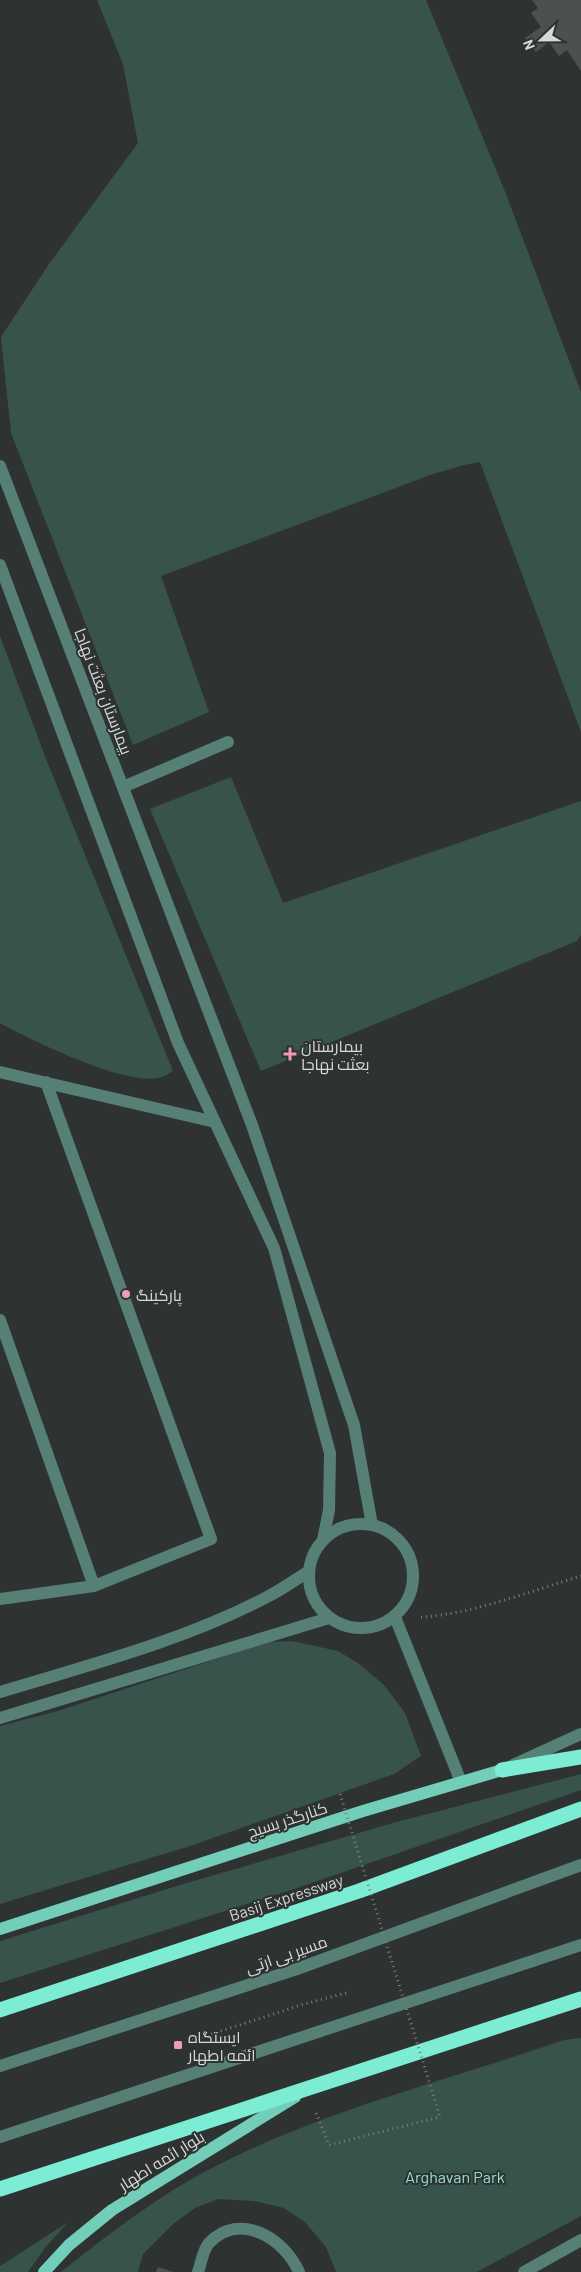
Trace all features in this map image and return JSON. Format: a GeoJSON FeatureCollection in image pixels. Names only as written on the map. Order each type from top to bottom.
{"type":"FeatureCollection","features":[{"type":"Feature","properties":{"kind":"highway"},"geometry":{"type":"LineString","coordinates":[[502,1770],[581,1757]]}},
{"type":"Feature","properties":{"kind":"highway","name":"Basij Expressway"},"geometry":{"type":"LineString","coordinates":[[0,2010],[359,1891],[581,1809]]}},
{"type":"Feature","properties":{"kind":"highway"},"geometry":{"type":"LineString","coordinates":[[0,2189],[581,1999]]}},
{"type":"Feature","properties":{"kind":"main road","name":"کنارگذر بسیج"},"geometry":{"type":"LineString","coordinates":[[0,1929],[211,1860],[502,1770]]}},
{"type":"Feature","properties":{"kind":"main road","name":"بلوار ائمه اطهار"},"geometry":{"type":"LineString","coordinates":[[44,2272],[70,2245],[112,2210],[307,2090]]}},
{"type":"Feature","properties":{"kind":"street","name":"بیمارستان بعثت نهاجا"},"geometry":{"type":"LineString","coordinates":[[0,466],[252,1125],[354,1425],[372,1525]]}},
{"type":"Feature","properties":{"kind":"street"},"geometry":{"type":"LineString","coordinates":[[0,565],[178,1043],[274,1248],[330,1453],[329,1510],[324,1540]]}},
{"type":"Feature","properties":{"kind":"street"},"geometry":{"type":"LineString","coordinates":[[123,787],[228,742]]}},
{"type":"Feature","properties":{"kind":"street"},"geometry":{"type":"LineString","coordinates":[[0,1072],[215,1122]]}},
{"type":"Feature","properties":{"kind":"street"},"geometry":{"type":"LineString","coordinates":[[0,1599],[94,1586],[211,1539],[46,1082]]}},
{"type":"Feature","properties":{"kind":"street"},"geometry":{"type":"LineString","coordinates":[[0,1320],[94,1586]]}},
{"type":"Feature","properties":{"kind":"street"},"geometry":{"type":"LineString","coordinates":[[355,1524],[372,1525],[388,1531],[401,1542],[410,1556],[414,1572],[413,1589],[406,1604],[395,1618],[380,1626],[362,1629],[345,1627],[329,1618],[317,1605],[310,1589],[309,1571],[314,1554],[324,1540],[338,1529],[355,1524]]}},
{"type":"Feature","properties":{"kind":"street"},"geometry":{"type":"LineString","coordinates":[[0,1692],[137,1650],[226,1617],[268,1597],[309,1571]]}},
{"type":"Feature","properties":{"kind":"street"},"geometry":{"type":"LineString","coordinates":[[0,1718],[329,1618]]}},
{"type":"Feature","properties":{"kind":"street"},"geometry":{"type":"LineString","coordinates":[[395,1618],[461,1782]]}},
{"type":"Feature","properties":{"kind":"street","name":"کنارگذر بسیج"},"geometry":{"type":"LineString","coordinates":[[502,1770],[581,1734]]}},
{"type":"Feature","properties":{"kind":"street","name":"مسیر بی ارتی"},"geometry":{"type":"LineString","coordinates":[[0,2066],[297,1968],[581,1866]]}},
{"type":"Feature","properties":{"kind":"street"},"geometry":{"type":"LineString","coordinates":[[0,2137],[581,1945]]}},
{"type":"Feature","properties":{"kind":"street"},"geometry":{"type":"LineString","coordinates":[[198,2272],[208,2244],[228,2231],[252,2228],[274,2240],[294,2260],[299,2272]]}},
{"type":"Feature","properties":{"kind":"street"},"geometry":{"type":"LineString","coordinates":[[524,2272],[581,2240]]}},
{"type":"Feature","properties":{"kind":"path"},"geometry":{"type":"LineString","coordinates":[[395,1618],[432,1616],[484,1605],[581,1576]]}},
{"type":"Feature","properties":{"kind":"path"},"geometry":{"type":"LineString","coordinates":[[307,2090],[329,2145],[440,2116],[340,1794]]}},
{"type":"Feature","properties":{"kind":"path"},"geometry":{"type":"LineString","coordinates":[[178,2045],[304,2004]]}},
{"type":"Feature","properties":{"kind":"green space"},"geometry":{"type":"Polygon","coordinates":[[[97,0],[426,0],[504,189],[581,392],[581,732],[480,462],[430,475],[161,576],[209,712],[133,745],[11,433],[1,337],[49,264],[138,143],[123,64],[97,0]]]}},
{"type":"Feature","properties":{"kind":"green space"},"geometry":{"type":"Polygon","coordinates":[[[0,636],[46,759],[173,1071],[159,1078],[124,1075],[78,1060],[0,1023],[0,636]]]}},
{"type":"Feature","properties":{"kind":"green space"},"geometry":{"type":"Polygon","coordinates":[[[231,777],[283,903],[581,801],[581,935],[577,941],[261,1071],[150,809],[231,777]]]}},
{"type":"Feature","properties":{"kind":"green space"},"geometry":{"type":"Polygon","coordinates":[[[292,1641],[338,1651],[358,1663],[384,1685],[405,1713],[421,1756],[394,1774],[193,1845],[0,1904],[0,1726],[58,1711],[267,1642],[292,1641]]]}},
{"type":"Feature","properties":{"kind":"green space"},"geometry":{"type":"Polygon","coordinates":[[[581,1774],[581,1790],[297,1888],[0,1983],[0,1941],[180,1885],[393,1823],[581,1774]]]}},
{"type":"Feature","properties":{"kind":"green space","name":"Arghavan Park"},"geometry":{"type":"Polygon","coordinates":[[[581,2038],[581,2216],[477,2272],[336,2272],[326,2247],[305,2222],[284,2208],[254,2201],[218,2199],[195,2208],[173,2224],[143,2254],[138,2272],[61,2272],[162,2197],[205,2171],[269,2141],[310,2124],[394,2095],[564,2040],[581,2038]]]}},
{"type":"Feature","properties":{"kind":"green space"},"geometry":{"type":"Polygon","coordinates":[[[67,2223],[45,2248],[28,2272],[0,2272],[0,2266],[67,2223]]]}},
{"type":"Feature","properties":{"kind":"building"},"geometry":{"type":"Polygon","coordinates":[[[532,0],[581,0],[581,71],[567,50],[559,56],[549,42],[536,52],[525,38],[541,27],[531,13],[538,8],[532,0]]]}},
{"type":"Feature","properties":{"kind":"building"},"geometry":{"type":"Polygon","coordinates":[[[158,2267],[173,2272],[156,2272],[158,2267]]]}},
{"type":"Feature","properties":{"kind":"place","name":"بیمارستان بعثت نهاجا"},"geometry":{"type":"Point","coordinates":[290,1054]}},
{"type":"Feature","properties":{"kind":"place","name":"پارکینگ"},"geometry":{"type":"Point","coordinates":[126,1294]}},
{"type":"Feature","properties":{"kind":"place","name":"ایستگاه ائمه اطهار"},"geometry":{"type":"Point","coordinates":[178,2045]}}]}
